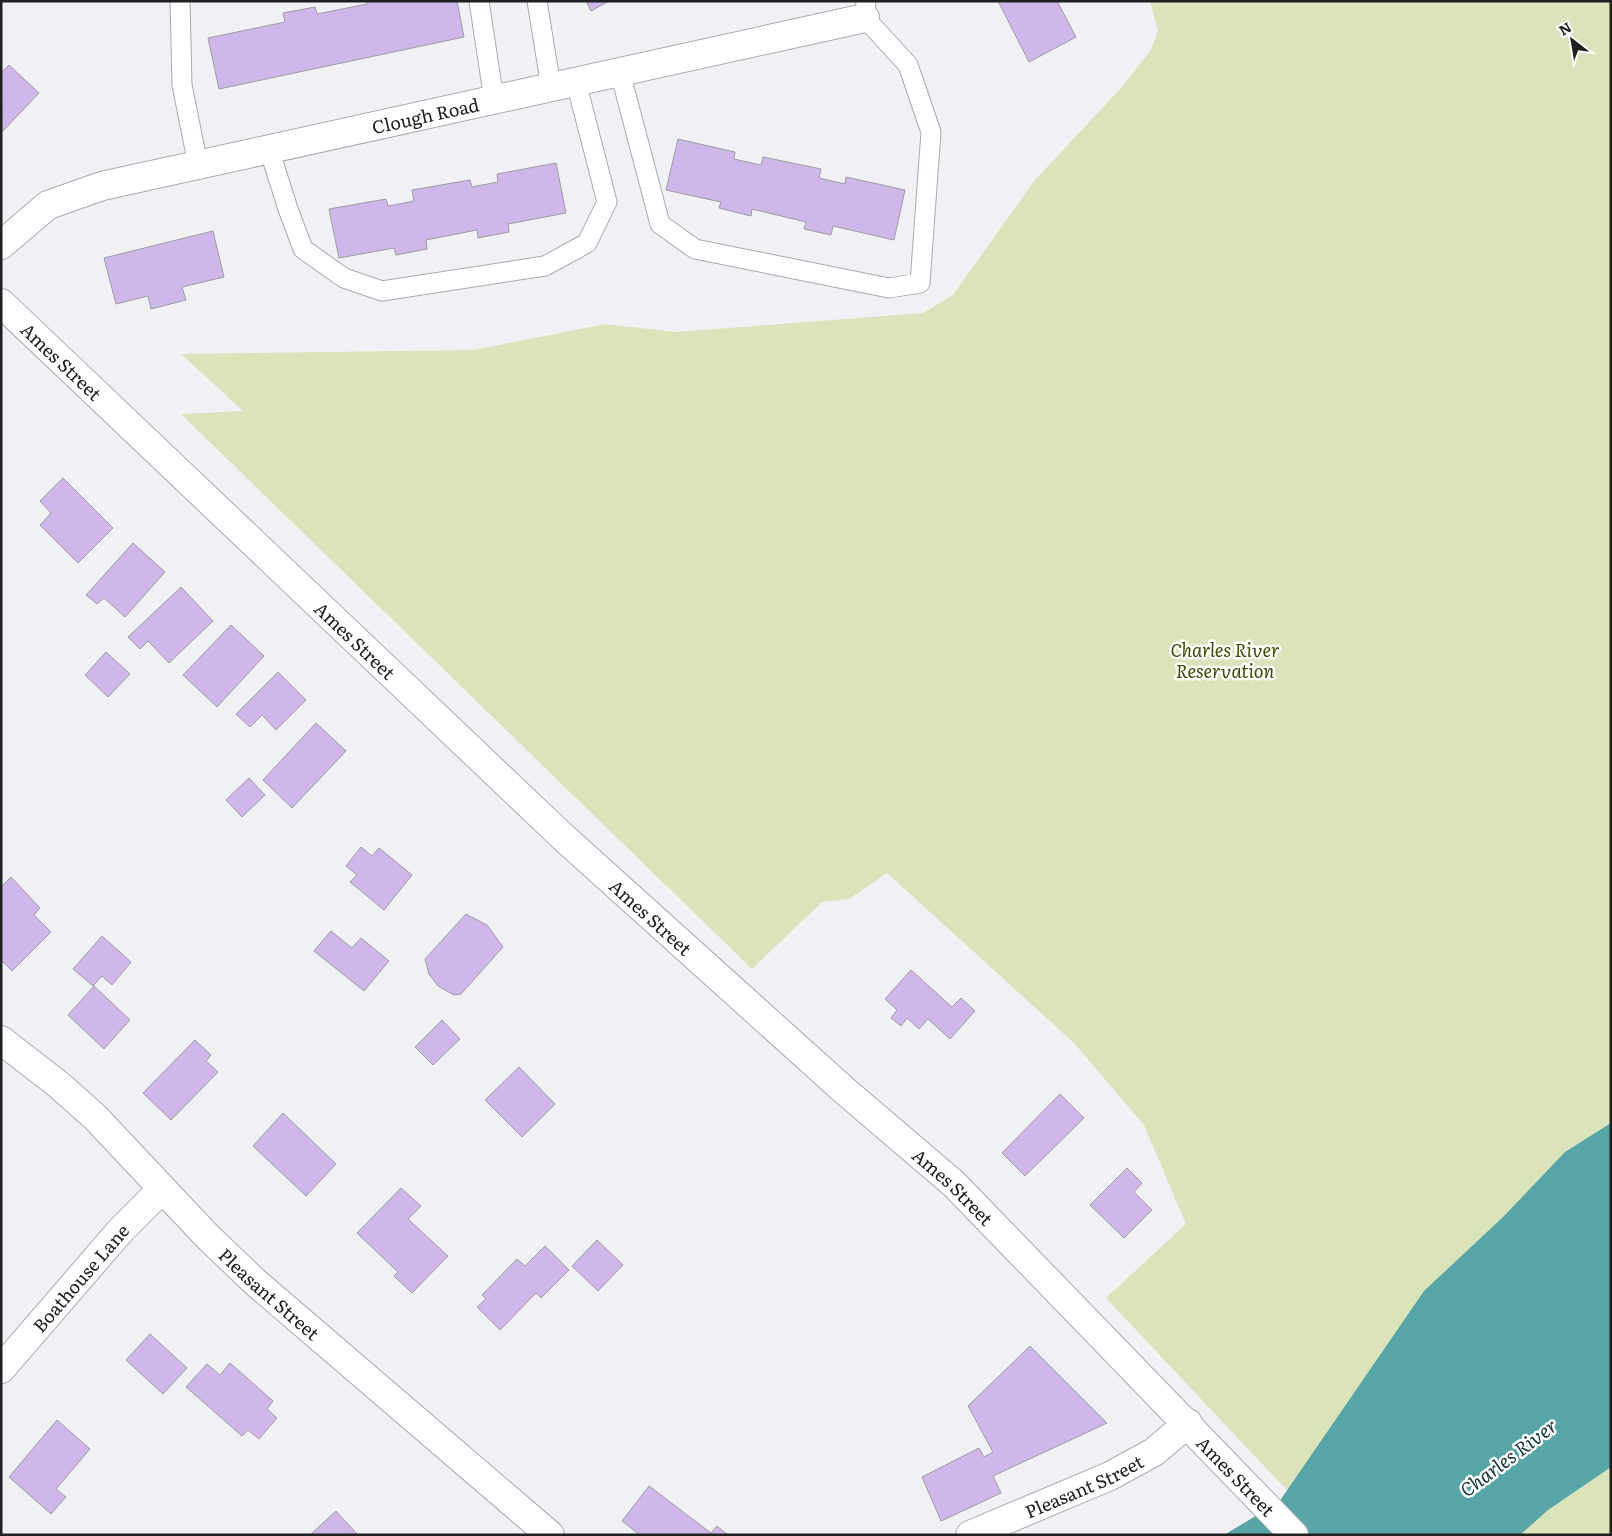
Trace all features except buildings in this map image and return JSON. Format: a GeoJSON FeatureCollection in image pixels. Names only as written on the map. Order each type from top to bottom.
{"type":"FeatureCollection","features":[{"type":"Feature","properties":{"kind":"street","name":"Clough Road"},"geometry":{"type":"LineString","coordinates":[[1,245],[48,205],[102,186],[564,85],[865,10]]}},
{"type":"Feature","properties":{"kind":"street","name":"Ames Street"},"geometry":{"type":"LineString","coordinates":[[1,304],[563,837],[845,1091],[954,1184],[1188,1423],[1294,1535]]}},
{"type":"Feature","properties":{"kind":"street","name":"Pleasant Street"},"geometry":{"type":"LineString","coordinates":[[1,1040],[59,1085],[95,1117],[162,1189],[254,1281],[550,1535]]}},
{"type":"Feature","properties":{"kind":"street","name":"Boathouse Lane"},"geometry":{"type":"LineString","coordinates":[[1,1369],[121,1230],[162,1189]]}},
{"type":"Feature","properties":{"kind":"street","name":"Pleasant Street"},"geometry":{"type":"LineString","coordinates":[[970,1535],[1118,1472],[1154,1452],[1188,1423]]}},
{"type":"Feature","properties":{"kind":"lane"},"geometry":{"type":"LineString","coordinates":[[180,1],[182,85],[198,165]]}},
{"type":"Feature","properties":{"kind":"lane"},"geometry":{"type":"LineString","coordinates":[[479,1],[494,100]]}},
{"type":"Feature","properties":{"kind":"lane"},"geometry":{"type":"LineString","coordinates":[[269,149],[288,210],[303,249],[344,278],[382,291],[546,266],[588,243],[607,202],[564,85],[537,1]]}},
{"type":"Feature","properties":{"kind":"lane"},"geometry":{"type":"LineString","coordinates":[[620,72],[660,224],[695,249],[889,288],[920,283],[931,132],[908,65],[865,10]]}},
{"type":"Feature","properties":{"kind":"green space","name":"Charles River Reservation"},"geometry":{"type":"Polygon","coordinates":[[[1150,1],[1611,1],[1611,1311],[1329,1535],[1106,1298],[1186,1224],[1144,1125],[1074,1043],[887,873],[849,899],[822,902],[752,969],[181,414],[243,411],[181,354],[474,350],[605,324],[676,332],[923,313],[953,295],[1035,180],[1121,88],[1151,50],[1158,31],[1150,1]]]}},
{"type":"Feature","properties":{"kind":"green space"},"geometry":{"type":"Polygon","coordinates":[[[1611,1442],[1611,1535],[1477,1535],[1611,1442]]]}},
{"type":"Feature","properties":{"kind":"water","name":"Charles River"},"geometry":{"type":"Polygon","coordinates":[[[1611,1123],[1611,1467],[1548,1510],[1520,1535],[1224,1535],[1279,1502],[1424,1291],[1503,1217],[1565,1152],[1611,1123]]]}}]}
